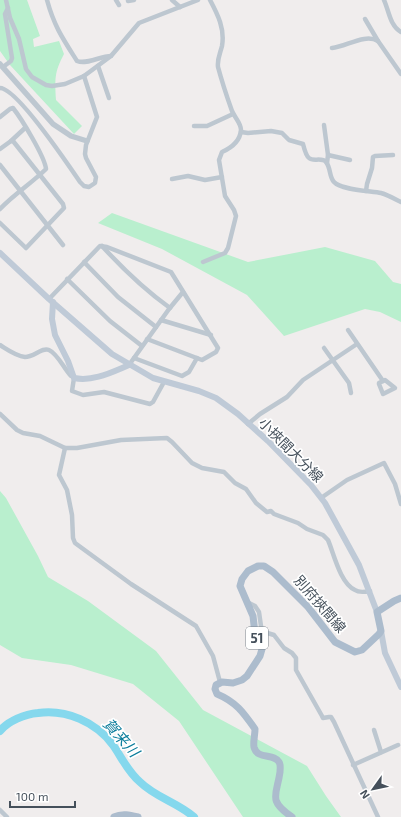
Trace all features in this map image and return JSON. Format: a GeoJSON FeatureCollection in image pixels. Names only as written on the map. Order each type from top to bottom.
{"type":"FeatureCollection","features":[{"type":"Feature","properties":{"kind":"main road","name":"小挾間大分線"},"geometry":{"type":"LineString","coordinates":[[0,253],[51,301],[112,354],[153,378],[199,391],[216,398],[231,408],[290,463],[321,498],[359,564],[377,612]]}},
{"type":"Feature","properties":{"kind":"main road"},"geometry":{"type":"LineString","coordinates":[[51,301],[55,334],[74,376],[82,379],[92,378],[129,365]]}},
{"type":"Feature","properties":{"kind":"main road","name":"別府挾間線"},"geometry":{"type":"LineString","coordinates":[[220,682],[233,683],[242,680],[247,676],[260,656],[261,647],[255,634],[253,616],[240,587],[241,580],[251,569],[258,566],[264,566],[273,572],[308,606],[333,640],[339,645],[351,651],[358,652],[376,638],[381,631]]}},
{"type":"Feature","properties":{"kind":"main road"},"geometry":{"type":"LineString","coordinates":[[401,598],[394,600],[377,612],[385,653],[401,687]]}},
{"type":"Feature","properties":{"kind":"main road"},"geometry":{"type":"LineString","coordinates":[[220,682],[215,687],[217,694],[229,698],[255,729],[254,747],[256,751],[262,756],[279,762],[276,799],[282,810],[292,817]]}},
{"type":"Feature","properties":{"kind":"main road"},"geometry":{"type":"LineString","coordinates":[[114,817],[117,815],[130,815],[138,817]]}},
{"type":"Feature","properties":{"kind":"street"},"geometry":{"type":"LineString","coordinates":[[6,0],[10,18],[19,39],[28,73],[41,83],[52,86],[65,84],[84,76],[98,66],[111,56],[139,23],[198,0]]}},
{"type":"Feature","properties":{"kind":"street"},"geometry":{"type":"LineString","coordinates":[[48,0],[56,28],[77,61],[81,62],[103,56],[111,56]]}},
{"type":"Feature","properties":{"kind":"street"},"geometry":{"type":"LineString","coordinates":[[116,0],[119,5]]}},
{"type":"Feature","properties":{"kind":"street"},"geometry":{"type":"LineString","coordinates":[[128,2],[134,0]]}},
{"type":"Feature","properties":{"kind":"street"},"geometry":{"type":"LineString","coordinates":[[172,0],[180,7]]}},
{"type":"Feature","properties":{"kind":"street"},"geometry":{"type":"LineString","coordinates":[[203,262],[225,253],[228,248],[236,216],[225,196],[220,156],[222,152],[234,145],[241,132],[239,122],[233,114],[218,64],[218,56],[222,46],[221,22],[210,0]]}},
{"type":"Feature","properties":{"kind":"street"},"geometry":{"type":"LineString","coordinates":[[384,0],[393,24],[397,30],[401,32]]}},
{"type":"Feature","properties":{"kind":"street"},"geometry":{"type":"LineString","coordinates":[[8,8],[5,14],[12,58],[11,61],[2,66],[53,124],[71,136],[88,141]]}},
{"type":"Feature","properties":{"kind":"street"},"geometry":{"type":"LineString","coordinates":[[364,19],[401,74]]}},
{"type":"Feature","properties":{"kind":"street"},"geometry":{"type":"LineString","coordinates":[[332,48],[363,40],[375,39],[378,41]]}},
{"type":"Feature","properties":{"kind":"street"},"geometry":{"type":"LineString","coordinates":[[98,66],[109,98]]}},
{"type":"Feature","properties":{"kind":"street"},"geometry":{"type":"LineString","coordinates":[[0,88],[9,91],[24,106],[80,182],[84,186],[89,187],[95,183],[96,177],[85,156],[85,147],[97,117],[84,76]]}},
{"type":"Feature","properties":{"kind":"street"},"geometry":{"type":"LineString","coordinates":[[0,117],[13,108],[43,157],[46,166],[40,175],[10,198],[0,209]]}},
{"type":"Feature","properties":{"kind":"street"},"geometry":{"type":"LineString","coordinates":[[194,126],[206,126],[233,114]]}},
{"type":"Feature","properties":{"kind":"street"},"geometry":{"type":"LineString","coordinates":[[324,125],[328,155],[327,163],[335,184],[385,194],[401,202]]}},
{"type":"Feature","properties":{"kind":"street"},"geometry":{"type":"LineString","coordinates":[[0,149],[26,128]]}},
{"type":"Feature","properties":{"kind":"street"},"geometry":{"type":"LineString","coordinates":[[241,132],[282,132],[289,140],[303,144],[308,158],[324,160],[327,163]]}},
{"type":"Feature","properties":{"kind":"street"},"geometry":{"type":"LineString","coordinates":[[0,223],[26,248],[64,208],[63,204],[13,141],[10,141]]}},
{"type":"Feature","properties":{"kind":"street"},"geometry":{"type":"LineString","coordinates":[[328,155],[350,160]]}},
{"type":"Feature","properties":{"kind":"street"},"geometry":{"type":"LineString","coordinates":[[366,191],[372,168],[373,157],[393,155]]}},
{"type":"Feature","properties":{"kind":"street"},"geometry":{"type":"LineString","coordinates":[[0,165],[63,245]]}},
{"type":"Feature","properties":{"kind":"street"},"geometry":{"type":"LineString","coordinates":[[172,179],[188,176],[205,180],[222,177]]}},
{"type":"Feature","properties":{"kind":"street"},"geometry":{"type":"LineString","coordinates":[[51,301],[67,279],[100,246],[107,247],[171,272],[218,348],[216,352],[202,360],[147,338]]}},
{"type":"Feature","properties":{"kind":"street"},"geometry":{"type":"LineString","coordinates":[[102,246],[124,269],[156,298],[170,308]]}},
{"type":"Feature","properties":{"kind":"street"},"geometry":{"type":"LineString","coordinates":[[84,262],[118,297],[156,327]]}},
{"type":"Feature","properties":{"kind":"street"},"geometry":{"type":"LineString","coordinates":[[67,279],[110,321],[142,346]]}},
{"type":"Feature","properties":{"kind":"street"},"geometry":{"type":"LineString","coordinates":[[129,365],[147,338],[183,292]]}},
{"type":"Feature","properties":{"kind":"street"},"geometry":{"type":"LineString","coordinates":[[161,320],[211,335]]}},
{"type":"Feature","properties":{"kind":"street"},"geometry":{"type":"LineString","coordinates":[[348,330],[383,381]]}},
{"type":"Feature","properties":{"kind":"street"},"geometry":{"type":"LineString","coordinates":[[248,424],[260,414],[287,397],[298,384],[357,344]]}},
{"type":"Feature","properties":{"kind":"street"},"geometry":{"type":"LineString","coordinates":[[0,345],[24,357],[31,356],[44,349],[48,349],[53,353],[65,371],[71,376],[74,376],[72,391],[83,395],[104,392],[150,404],[153,402],[164,382]]}},
{"type":"Feature","properties":{"kind":"street"},"geometry":{"type":"LineString","coordinates":[[324,348],[349,383],[351,393]]}},
{"type":"Feature","properties":{"kind":"street"},"geometry":{"type":"LineString","coordinates":[[134,358],[182,376],[189,372],[197,358]]}},
{"type":"Feature","properties":{"kind":"street"},"geometry":{"type":"LineString","coordinates":[[0,414],[16,430],[22,433],[40,436],[66,448],[77,448],[121,440],[167,438],[192,463],[202,468],[224,472],[235,483],[246,489],[256,503],[267,512],[271,511],[274,514],[323,535],[328,540],[344,580],[350,587],[360,592],[370,592]]}},
{"type":"Feature","properties":{"kind":"street"},"geometry":{"type":"LineString","coordinates":[[66,448],[59,475],[67,490],[72,515],[73,538],[75,543],[131,584],[196,626],[213,656],[220,682]]}},
{"type":"Feature","properties":{"kind":"street"},"geometry":{"type":"LineString","coordinates":[[321,498],[347,480],[384,463],[395,484],[401,504]]}},
{"type":"Feature","properties":{"kind":"street"},"geometry":{"type":"LineString","coordinates":[[395,484],[401,481]]}},
{"type":"Feature","properties":{"kind":"street"},"geometry":{"type":"LineString","coordinates":[[247,602],[255,606],[259,612],[262,630],[274,635],[284,648],[292,653],[296,658],[296,670],[323,718],[331,717],[378,817]]}},
{"type":"Feature","properties":{"kind":"street"},"geometry":{"type":"LineString","coordinates":[[374,730],[381,752]]}},
{"type":"Feature","properties":{"kind":"street"},"geometry":{"type":"LineString","coordinates":[[353,765],[398,744]]}},
{"type":"Feature","properties":{"kind":"street"},"geometry":{"type":"LineString","coordinates":[[0,810],[7,817]]}},
{"type":"Feature","properties":{"kind":"green space"},"geometry":{"type":"Polygon","coordinates":[[[0,0],[27,0],[40,36],[33,39],[34,47],[59,41],[64,54],[58,66],[56,76],[56,100],[82,126],[74,134],[10,65],[0,51],[0,0]]]}},
{"type":"Feature","properties":{"kind":"green space"},"geometry":{"type":"Polygon","coordinates":[[[112,213],[248,262],[325,247],[375,261],[393,282],[401,284],[401,322],[380,312],[365,309],[284,336],[247,295],[162,249],[98,223],[112,213]]]}},
{"type":"Feature","properties":{"kind":"green space"},"geometry":{"type":"Polygon","coordinates":[[[0,491],[6,498],[48,577],[88,601],[156,651],[203,710],[307,766],[341,817],[243,817],[179,721],[133,684],[71,665],[22,658],[0,645],[0,491]]]}},
{"type":"Feature","properties":{"kind":"waterway","name":"賀来川"},"geometry":{"type":"LineString","coordinates":[[0,731],[12,721],[22,716],[33,714],[49,712],[59,713],[80,719],[98,730],[106,737],[132,774],[146,787],[194,817]]}}]}
